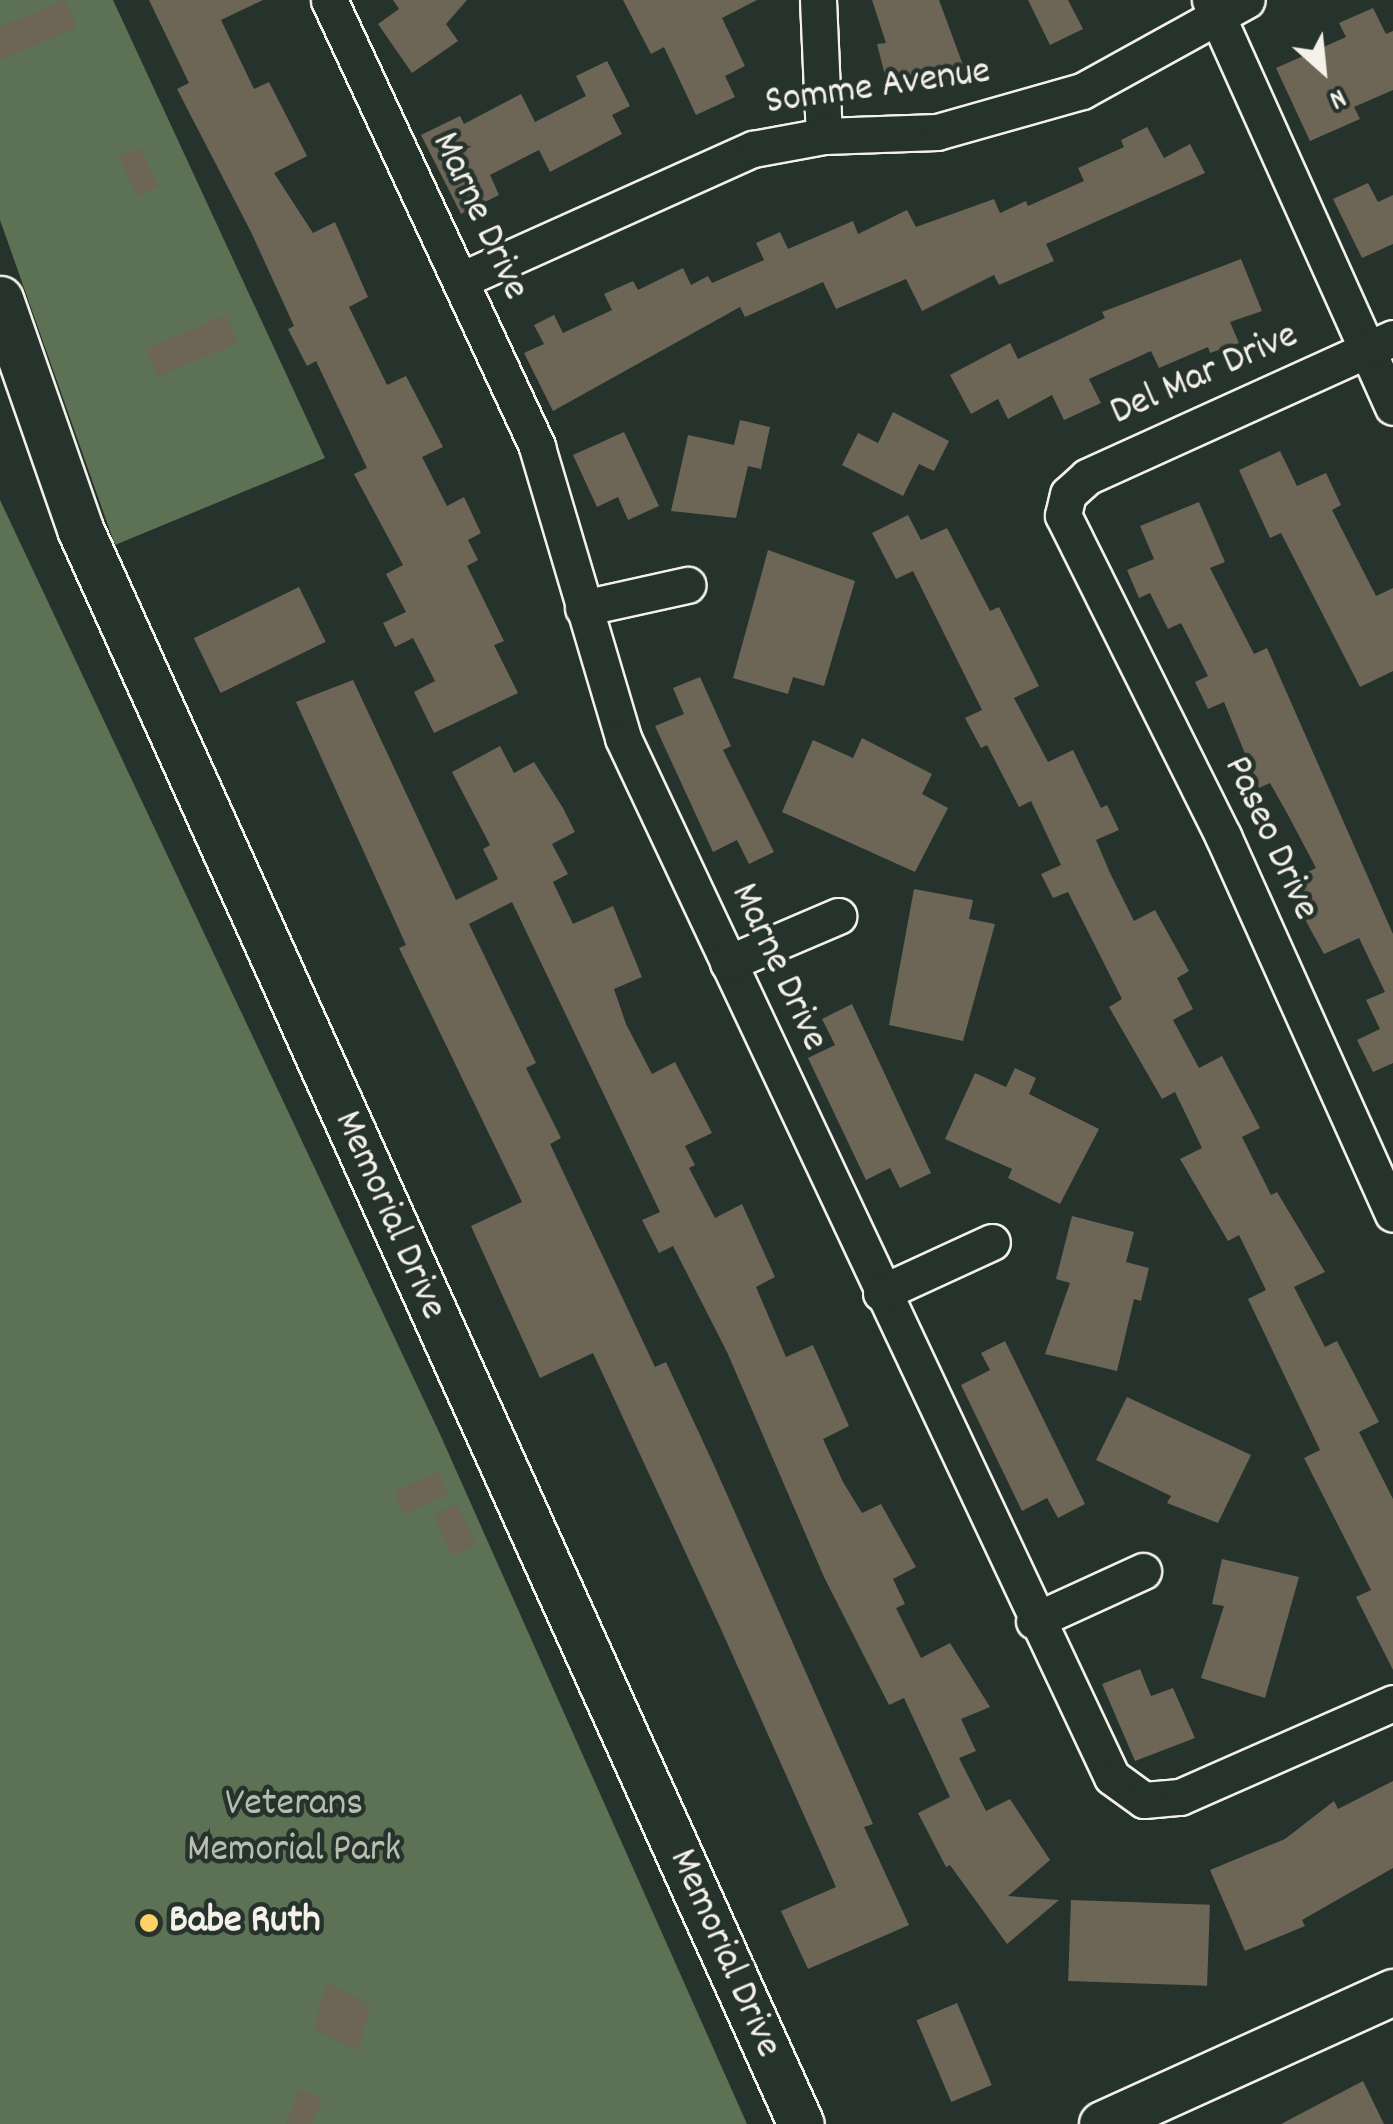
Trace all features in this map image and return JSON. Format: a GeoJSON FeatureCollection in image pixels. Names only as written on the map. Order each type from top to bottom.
{"type":"FeatureCollection","features":[{"type":"Feature","properties":{"kind":"street","name":"Marne Drive"},"geometry":{"type":"LineString","coordinates":[[329,0],[537,447],[623,738],[1034,1621],[1093,1746],[1112,1777],[1134,1796],[1180,1797],[1393,1703]]}},
{"type":"Feature","properties":{"kind":"street"},"geometry":{"type":"LineString","coordinates":[[818,0],[824,136]]}},
{"type":"Feature","properties":{"kind":"street","name":"Somme Avenue"},"geometry":{"type":"LineString","coordinates":[[461,280],[718,162],[824,136],[892,136],[990,120],[1124,73],[1225,5]]}},
{"type":"Feature","properties":{"kind":"street"},"geometry":{"type":"LineString","coordinates":[[1225,5],[1380,344],[1393,406]]}},
{"type":"Feature","properties":{"kind":"street","name":"Memorial Drive"},"geometry":{"type":"LineString","coordinates":[[0,298],[87,546],[800,2124]]}},
{"type":"Feature","properties":{"kind":"street","name":"Del Mar Drive"},"geometry":{"type":"LineString","coordinates":[[1064,505],[1068,494],[1102,470],[1380,344]]}},
{"type":"Feature","properties":{"kind":"street","name":"Paseo Drive"},"geometry":{"type":"LineString","coordinates":[[1064,505],[1070,539],[1224,836],[1393,1214]]}},
{"type":"Feature","properties":{"kind":"street"},"geometry":{"type":"LineString","coordinates":[[583,608],[687,585]]}},
{"type":"Feature","properties":{"kind":"street"},"geometry":{"type":"LineString","coordinates":[[728,964],[838,916]]}},
{"type":"Feature","properties":{"kind":"street"},"geometry":{"type":"LineString","coordinates":[[881,1293],[992,1242]]}},
{"type":"Feature","properties":{"kind":"street"},"geometry":{"type":"LineString","coordinates":[[1034,1621],[1143,1570]]}},
{"type":"Feature","properties":{"kind":"street"},"geometry":{"type":"LineString","coordinates":[[1102,2124],[1393,1992]]}},
{"type":"Feature","properties":{"kind":"green space"},"geometry":{"type":"Polygon","coordinates":[[[0,0],[113,0],[325,458],[115,545],[0,220],[0,0]]]}},
{"type":"Feature","properties":{"kind":"green space","name":"Veterans Memorial Park"},"geometry":{"type":"Polygon","coordinates":[[[0,500],[439,1432],[747,2124],[0,2124],[0,500]]]}},
{"type":"Feature","properties":{"kind":"building"},"geometry":{"type":"Polygon","coordinates":[[[65,0],[77,27],[0,60],[0,27],[65,0]]]}},
{"type":"Feature","properties":{"kind":"building"},"geometry":{"type":"Polygon","coordinates":[[[149,0],[263,0],[221,20],[254,89],[269,82],[307,156],[274,173],[313,233],[335,222],[368,297],[349,307],[387,385],[406,376],[443,447],[422,457],[447,506],[464,497],[481,533],[468,540],[478,560],[467,566],[504,641],[494,645],[518,693],[434,733],[414,692],[435,681],[413,638],[395,647],[383,623],[406,612],[386,574],[403,565],[354,474],[367,468],[316,361],[307,366],[288,329],[294,326],[251,232],[177,89],[189,83],[149,0]]]}},
{"type":"Feature","properties":{"kind":"building"},"geometry":{"type":"Polygon","coordinates":[[[393,0],[467,0],[446,24],[458,41],[412,73],[378,24],[399,9],[393,0]]]}},
{"type":"Feature","properties":{"kind":"building"},"geometry":{"type":"Polygon","coordinates":[[[623,0],[757,0],[722,18],[745,66],[725,76],[735,97],[696,115],[664,47],[651,54],[623,0]]]}},
{"type":"Feature","properties":{"kind":"building"},"geometry":{"type":"Polygon","coordinates":[[[872,0],[939,0],[967,76],[888,87],[877,44],[886,43],[872,0]]]}},
{"type":"Feature","properties":{"kind":"building"},"geometry":{"type":"Polygon","coordinates":[[[1028,0],[1068,0],[1083,29],[1050,45],[1028,0]]]}},
{"type":"Feature","properties":{"kind":"building"},"geometry":{"type":"Polygon","coordinates":[[[1373,8],[1386,34],[1393,31],[1393,90],[1354,107],[1360,119],[1310,141],[1276,68],[1346,37],[1339,23],[1373,8]]]}},
{"type":"Feature","properties":{"kind":"building"},"geometry":{"type":"Polygon","coordinates":[[[607,61],[630,106],[612,115],[622,134],[550,172],[539,150],[490,175],[499,195],[461,214],[421,135],[460,116],[464,124],[521,94],[535,122],[586,96],[576,76],[607,61]]]}},
{"type":"Feature","properties":{"kind":"building"},"geometry":{"type":"Polygon","coordinates":[[[1147,127],[1164,158],[1190,144],[1205,173],[1046,244],[1054,261],[999,285],[994,275],[922,311],[906,279],[836,309],[823,282],[745,317],[740,307],[553,411],[524,353],[544,344],[534,325],[554,315],[563,333],[612,310],[604,294],[633,281],[638,290],[683,268],[691,285],[708,276],[712,283],[764,260],[756,243],[780,232],[788,249],[853,221],[858,234],[907,210],[916,227],[994,199],[1000,213],[1026,201],[1028,206],[1084,181],[1078,168],[1124,147],[1121,140],[1147,127]]]}},
{"type":"Feature","properties":{"kind":"building"},"geometry":{"type":"Polygon","coordinates":[[[140,147],[158,186],[137,196],[119,157],[140,147]]]}},
{"type":"Feature","properties":{"kind":"building"},"geometry":{"type":"Polygon","coordinates":[[[1368,183],[1378,202],[1393,195],[1393,244],[1362,258],[1333,199],[1368,183]]]}},
{"type":"Feature","properties":{"kind":"building"},"geometry":{"type":"Polygon","coordinates":[[[1241,259],[1262,311],[1230,322],[1239,343],[1210,353],[1208,347],[1159,368],[1151,351],[1089,379],[1101,403],[1064,420],[1052,395],[1008,419],[998,399],[971,414],[950,375],[1010,343],[1018,359],[1105,318],[1102,312],[1241,259]]]}},
{"type":"Feature","properties":{"kind":"building"},"geometry":{"type":"Polygon","coordinates":[[[226,315],[238,343],[158,377],[146,349],[226,315]]]}},
{"type":"Feature","properties":{"kind":"building"},"geometry":{"type":"Polygon","coordinates":[[[893,412],[949,441],[934,471],[919,464],[903,496],[842,465],[858,433],[878,443],[893,412]]]}},
{"type":"Feature","properties":{"kind":"building"},"geometry":{"type":"Polygon","coordinates":[[[740,420],[770,427],[761,469],[748,466],[736,518],[671,511],[688,435],[734,445],[740,420]]]}},
{"type":"Feature","properties":{"kind":"building"},"geometry":{"type":"Polygon","coordinates":[[[624,432],[659,506],[628,520],[618,497],[597,507],[573,455],[624,432]]]}},
{"type":"Feature","properties":{"kind":"building"},"geometry":{"type":"Polygon","coordinates":[[[1280,451],[1297,486],[1326,473],[1341,505],[1332,510],[1376,596],[1393,588],[1393,671],[1360,687],[1281,533],[1270,538],[1239,470],[1280,451]]]}},
{"type":"Feature","properties":{"kind":"building"},"geometry":{"type":"Polygon","coordinates":[[[1199,502],[1225,562],[1210,568],[1254,654],[1267,648],[1393,934],[1393,1063],[1373,1072],[1357,1040],[1380,1029],[1366,1000],[1385,992],[1359,938],[1324,954],[1285,883],[1316,868],[1270,783],[1259,788],[1224,702],[1208,709],[1195,682],[1208,676],[1181,623],[1168,629],[1150,593],[1139,598],[1127,570],[1154,559],[1140,526],[1199,502]]]}},
{"type":"Feature","properties":{"kind":"building"},"geometry":{"type":"Polygon","coordinates":[[[908,515],[921,540],[947,528],[990,611],[999,607],[1039,686],[1014,698],[1048,762],[1073,750],[1101,808],[1107,805],[1119,830],[1096,840],[1110,873],[1134,921],[1155,910],[1189,971],[1177,978],[1193,1009],[1173,1020],[1199,1068],[1222,1056],[1260,1128],[1242,1137],[1271,1195],[1277,1192],[1325,1272],[1294,1287],[1325,1347],[1337,1341],[1379,1422],[1359,1432],[1393,1499],[1393,1670],[1356,1597],[1371,1590],[1304,1458],[1320,1450],[1248,1299],[1266,1290],[1239,1235],[1228,1241],[1180,1159],[1202,1148],[1175,1092],[1162,1099],[1109,1007],[1122,999],[1068,892],[1053,898],[1041,874],[1061,865],[1031,801],[1019,807],[987,745],[981,748],[965,718],[982,710],[913,571],[896,579],[872,533],[908,515]]]}},
{"type":"Feature","properties":{"kind":"building"},"geometry":{"type":"Polygon","coordinates":[[[768,550],[855,581],[824,686],[793,677],[788,694],[733,678],[768,550]]]}},
{"type":"Feature","properties":{"kind":"building"},"geometry":{"type":"Polygon","coordinates":[[[299,587],[326,642],[221,693],[194,638],[299,587]]]}},
{"type":"Feature","properties":{"kind":"building"},"geometry":{"type":"Polygon","coordinates":[[[700,677],[731,746],[723,750],[774,852],[749,864],[737,840],[713,852],[655,726],[684,714],[673,688],[700,677]]]}},
{"type":"Feature","properties":{"kind":"building"},"geometry":{"type":"Polygon","coordinates":[[[353,680],[456,900],[498,879],[483,849],[490,845],[452,772],[500,746],[514,773],[534,762],[563,808],[575,832],[552,844],[568,874],[553,882],[573,924],[613,906],[642,977],[614,989],[626,1024],[652,1074],[675,1062],[712,1133],[685,1146],[695,1165],[689,1168],[715,1218],[742,1204],[775,1277],[756,1287],[786,1357],[813,1345],[849,1426],[823,1439],[843,1482],[862,1513],[881,1504],[916,1567],[893,1579],[905,1604],[896,1608],[921,1658],[950,1643],[990,1707],[961,1719],[976,1751],[959,1758],[986,1811],[1010,1799],[1050,1860],[1008,1896],[1059,1900],[1007,1944],[950,1865],[946,1867],[918,1813],[950,1797],[904,1698],[889,1705],[824,1577],[727,1352],[673,1246],[659,1253],[642,1220],[660,1212],[512,902],[469,924],[536,1063],[526,1068],[561,1138],[550,1144],[655,1367],[666,1362],[713,1463],[873,1824],[864,1827],[909,1925],[808,1969],[781,1911],[836,1887],[720,1627],[593,1353],[540,1378],[471,1226],[522,1202],[399,948],[406,945],[296,702],[353,680]]]}},
{"type":"Feature","properties":{"kind":"building"},"geometry":{"type":"Polygon","coordinates":[[[862,738],[932,774],[922,794],[948,808],[915,872],[782,812],[813,740],[853,758],[862,738]]]}},
{"type":"Feature","properties":{"kind":"building"},"geometry":{"type":"Polygon","coordinates":[[[914,889],[973,900],[969,919],[995,924],[963,1041],[889,1025],[914,889]]]}},
{"type":"Feature","properties":{"kind":"building"},"geometry":{"type":"Polygon","coordinates":[[[852,1004],[931,1173],[900,1188],[890,1168],[866,1180],[808,1058],[835,1045],[822,1019],[852,1004]]]}},
{"type":"Feature","properties":{"kind":"building"},"geometry":{"type":"Polygon","coordinates":[[[1015,1068],[1036,1078],[1029,1094],[1099,1129],[1060,1204],[1008,1178],[1012,1169],[945,1139],[975,1073],[1006,1087],[1015,1068]]]}},
{"type":"Feature","properties":{"kind":"building"},"geometry":{"type":"Polygon","coordinates":[[[1072,1216],[1134,1232],[1126,1262],[1149,1268],[1141,1301],[1134,1299],[1117,1371],[1045,1354],[1070,1283],[1056,1279],[1072,1216]]]}},
{"type":"Feature","properties":{"kind":"building"},"geometry":{"type":"Polygon","coordinates":[[[1005,1341],[1085,1504],[1058,1518],[1047,1498],[1022,1511],[961,1385],[990,1370],[981,1353],[1005,1341]]]}},
{"type":"Feature","properties":{"kind":"building"},"geometry":{"type":"Polygon","coordinates":[[[1127,1397],[1251,1455],[1218,1523],[1167,1503],[1171,1496],[1096,1460],[1127,1397]]]}},
{"type":"Feature","properties":{"kind":"building"},"geometry":{"type":"Polygon","coordinates":[[[438,1472],[448,1494],[404,1513],[394,1492],[438,1472]]]}},
{"type":"Feature","properties":{"kind":"building"},"geometry":{"type":"Polygon","coordinates":[[[457,1504],[476,1545],[452,1556],[433,1515],[457,1504]]]}},
{"type":"Feature","properties":{"kind":"building"},"geometry":{"type":"Polygon","coordinates":[[[1222,1559],[1299,1577],[1265,1698],[1201,1678],[1224,1606],[1212,1604],[1222,1559]]]}},
{"type":"Feature","properties":{"kind":"building"},"geometry":{"type":"Polygon","coordinates":[[[1140,1669],[1151,1696],[1173,1688],[1195,1738],[1135,1761],[1102,1684],[1140,1669]]]}},
{"type":"Feature","properties":{"kind":"building"},"geometry":{"type":"Polygon","coordinates":[[[1393,1781],[1393,1868],[1302,1920],[1305,1926],[1245,1951],[1210,1870],[1285,1839],[1334,1801],[1338,1809],[1393,1781]]]}},
{"type":"Feature","properties":{"kind":"building"},"geometry":{"type":"Polygon","coordinates":[[[1071,1900],[1210,1905],[1207,1986],[1068,1981],[1071,1900]]]}},
{"type":"Feature","properties":{"kind":"building"},"geometry":{"type":"Polygon","coordinates":[[[326,1983],[370,2005],[358,2051],[314,2029],[326,1983]]]}},
{"type":"Feature","properties":{"kind":"building"},"geometry":{"type":"Polygon","coordinates":[[[957,2003],[992,2085],[951,2102],[916,2020],[957,2003]]]}},
{"type":"Feature","properties":{"kind":"building"},"geometry":{"type":"Polygon","coordinates":[[[1363,2081],[1384,2124],[1281,2124],[1363,2081]]]}},
{"type":"Feature","properties":{"kind":"building"},"geometry":{"type":"Polygon","coordinates":[[[299,2090],[322,2098],[312,2124],[286,2124],[299,2090]]]}},
{"type":"Feature","properties":{"kind":"place","name":"Babe Ruth"},"geometry":{"type":"Point","coordinates":[149,1923]}}]}
